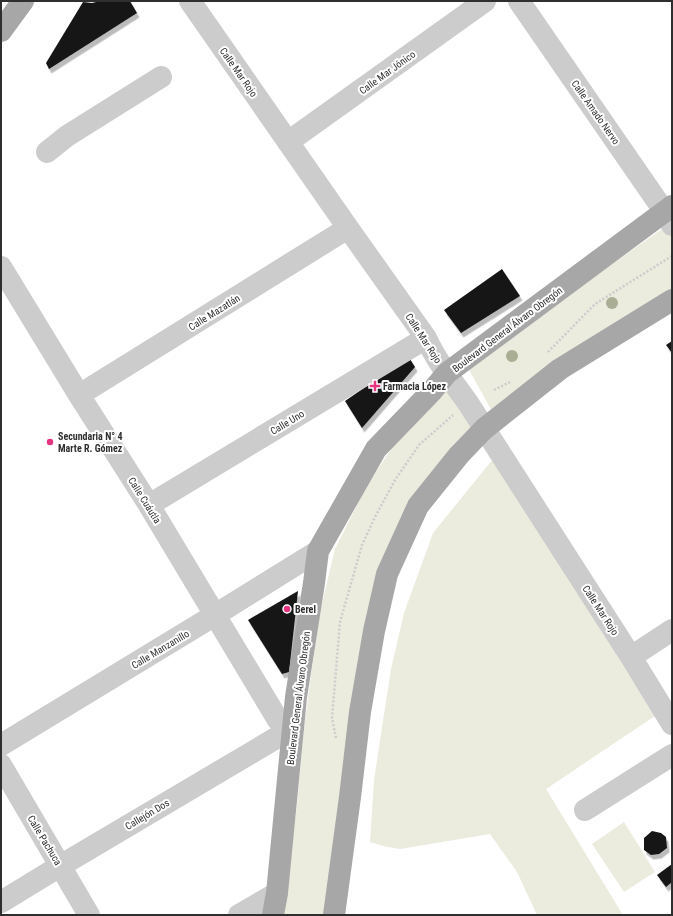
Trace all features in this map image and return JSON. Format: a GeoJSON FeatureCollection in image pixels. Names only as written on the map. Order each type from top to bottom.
{"type":"FeatureCollection","features":[{"type":"Feature","properties":{"kind":"main road"},"geometry":{"type":"LineString","coordinates":[[1,31],[22,1]]}},
{"type":"Feature","properties":{"kind":"main road","name":"Boulevard General Álvaro Obregón"},"geometry":{"type":"LineString","coordinates":[[273,915],[277,893],[296,697],[318,551],[376,449],[447,374],[670,214]]}},
{"type":"Feature","properties":{"kind":"main road"},"geometry":{"type":"LineString","coordinates":[[334,915],[360,712],[374,631],[387,574],[418,506],[459,455],[484,428],[560,369],[672,300]]}},
{"type":"Feature","properties":{"kind":"street","name":"Calle Mar Rojo"},"geometry":{"type":"LineString","coordinates":[[190,1],[426,338],[432,351],[468,402],[631,657],[672,724]]}},
{"type":"Feature","properties":{"kind":"street","name":"Calle Mar Jónico"},"geometry":{"type":"LineString","coordinates":[[288,142],[485,1]]}},
{"type":"Feature","properties":{"kind":"street","name":"Calle Amado Nervo"},"geometry":{"type":"LineString","coordinates":[[520,1],[670,214]]}},
{"type":"Feature","properties":{"kind":"street"},"geometry":{"type":"LineString","coordinates":[[47,152],[67,136],[161,77]]}},
{"type":"Feature","properties":{"kind":"street","name":"Calle Mazatlán"},"geometry":{"type":"LineString","coordinates":[[79,395],[348,228]]}},
{"type":"Feature","properties":{"kind":"street","name":"Calle Cuáutla"},"geometry":{"type":"LineString","coordinates":[[1,267],[148,505],[278,720],[293,728]]}},
{"type":"Feature","properties":{"kind":"street","name":"Calle Uno"},"geometry":{"type":"LineString","coordinates":[[148,505],[426,338]]}},
{"type":"Feature","properties":{"kind":"street","name":"Calle Manzanillo"},"geometry":{"type":"LineString","coordinates":[[1,745],[318,551]]}},
{"type":"Feature","properties":{"kind":"street"},"geometry":{"type":"LineString","coordinates":[[631,657],[672,630]]}},
{"type":"Feature","properties":{"kind":"street","name":"Callejón Dos"},"geometry":{"type":"LineString","coordinates":[[1,902],[293,728]]}},
{"type":"Feature","properties":{"kind":"street"},"geometry":{"type":"LineString","coordinates":[[585,810],[672,755]]}},
{"type":"Feature","properties":{"kind":"street","name":"Calle Pachuca"},"geometry":{"type":"LineString","coordinates":[[1,765],[89,915]]}},
{"type":"Feature","properties":{"kind":"street"},"geometry":{"type":"LineString","coordinates":[[239,915],[277,893]]}},
{"type":"Feature","properties":{"kind":"path"},"geometry":{"type":"LineString","coordinates":[[546,354],[595,304],[672,256]]}},
{"type":"Feature","properties":{"kind":"path"},"geometry":{"type":"LineString","coordinates":[[494,390],[513,380]]}},
{"type":"Feature","properties":{"kind":"shaded area"},"geometry":{"type":"Polygon","coordinates":[[[672,222],[672,296],[495,417],[467,366],[672,222]]]}},
{"type":"Feature","properties":{"kind":"shaded area"},"geometry":{"type":"Polygon","coordinates":[[[459,376],[486,424],[457,453],[388,572],[339,915],[284,915],[311,675],[320,612],[335,549],[367,485],[402,433],[459,376]]]}},
{"type":"Feature","properties":{"kind":"shaded area"},"geometry":{"type":"Polygon","coordinates":[[[493,459],[655,716],[546,789],[623,915],[537,915],[517,872],[490,834],[400,849],[370,842],[374,780],[391,669],[404,613],[433,533],[493,459]]]}},
{"type":"Feature","properties":{"kind":"shaded area"},"geometry":{"type":"Polygon","coordinates":[[[624,822],[655,872],[624,892],[592,844],[624,822]]]}},
{"type":"Feature","properties":{"kind":"building"},"geometry":{"type":"Polygon","coordinates":[[[100,1],[130,1],[137,13],[49,69],[46,63],[83,2],[92,3],[100,1]]]}},
{"type":"Feature","properties":{"kind":"building"},"geometry":{"type":"Polygon","coordinates":[[[502,269],[520,296],[461,333],[444,310],[502,269]]]}},
{"type":"Feature","properties":{"kind":"building"},"geometry":{"type":"Polygon","coordinates":[[[672,341],[672,353],[666,345],[672,341]]]}},
{"type":"Feature","properties":{"kind":"building"},"geometry":{"type":"Polygon","coordinates":[[[406,359],[410,359],[415,367],[362,428],[345,401],[406,359]]]}},
{"type":"Feature","properties":{"kind":"building"},"geometry":{"type":"Polygon","coordinates":[[[298,591],[289,672],[282,674],[248,620],[298,591]]]}},
{"type":"Feature","properties":{"kind":"building"},"geometry":{"type":"Polygon","coordinates":[[[652,831],[661,833],[666,837],[667,848],[659,854],[651,855],[644,850],[644,838],[652,831]]]}},
{"type":"Feature","properties":{"kind":"building"},"geometry":{"type":"Polygon","coordinates":[[[672,864],[672,882],[666,887],[657,875],[672,864]]]}},
{"type":"Feature","properties":{"kind":"place","name":"Farmacia López"},"geometry":{"type":"Point","coordinates":[375,386]}},
{"type":"Feature","properties":{"kind":"place","name":"Secundaria N° 4 Marte R. Gómez"},"geometry":{"type":"Point","coordinates":[50,442]}},
{"type":"Feature","properties":{"kind":"place","name":"Berel"},"geometry":{"type":"Point","coordinates":[287,609]}}]}
